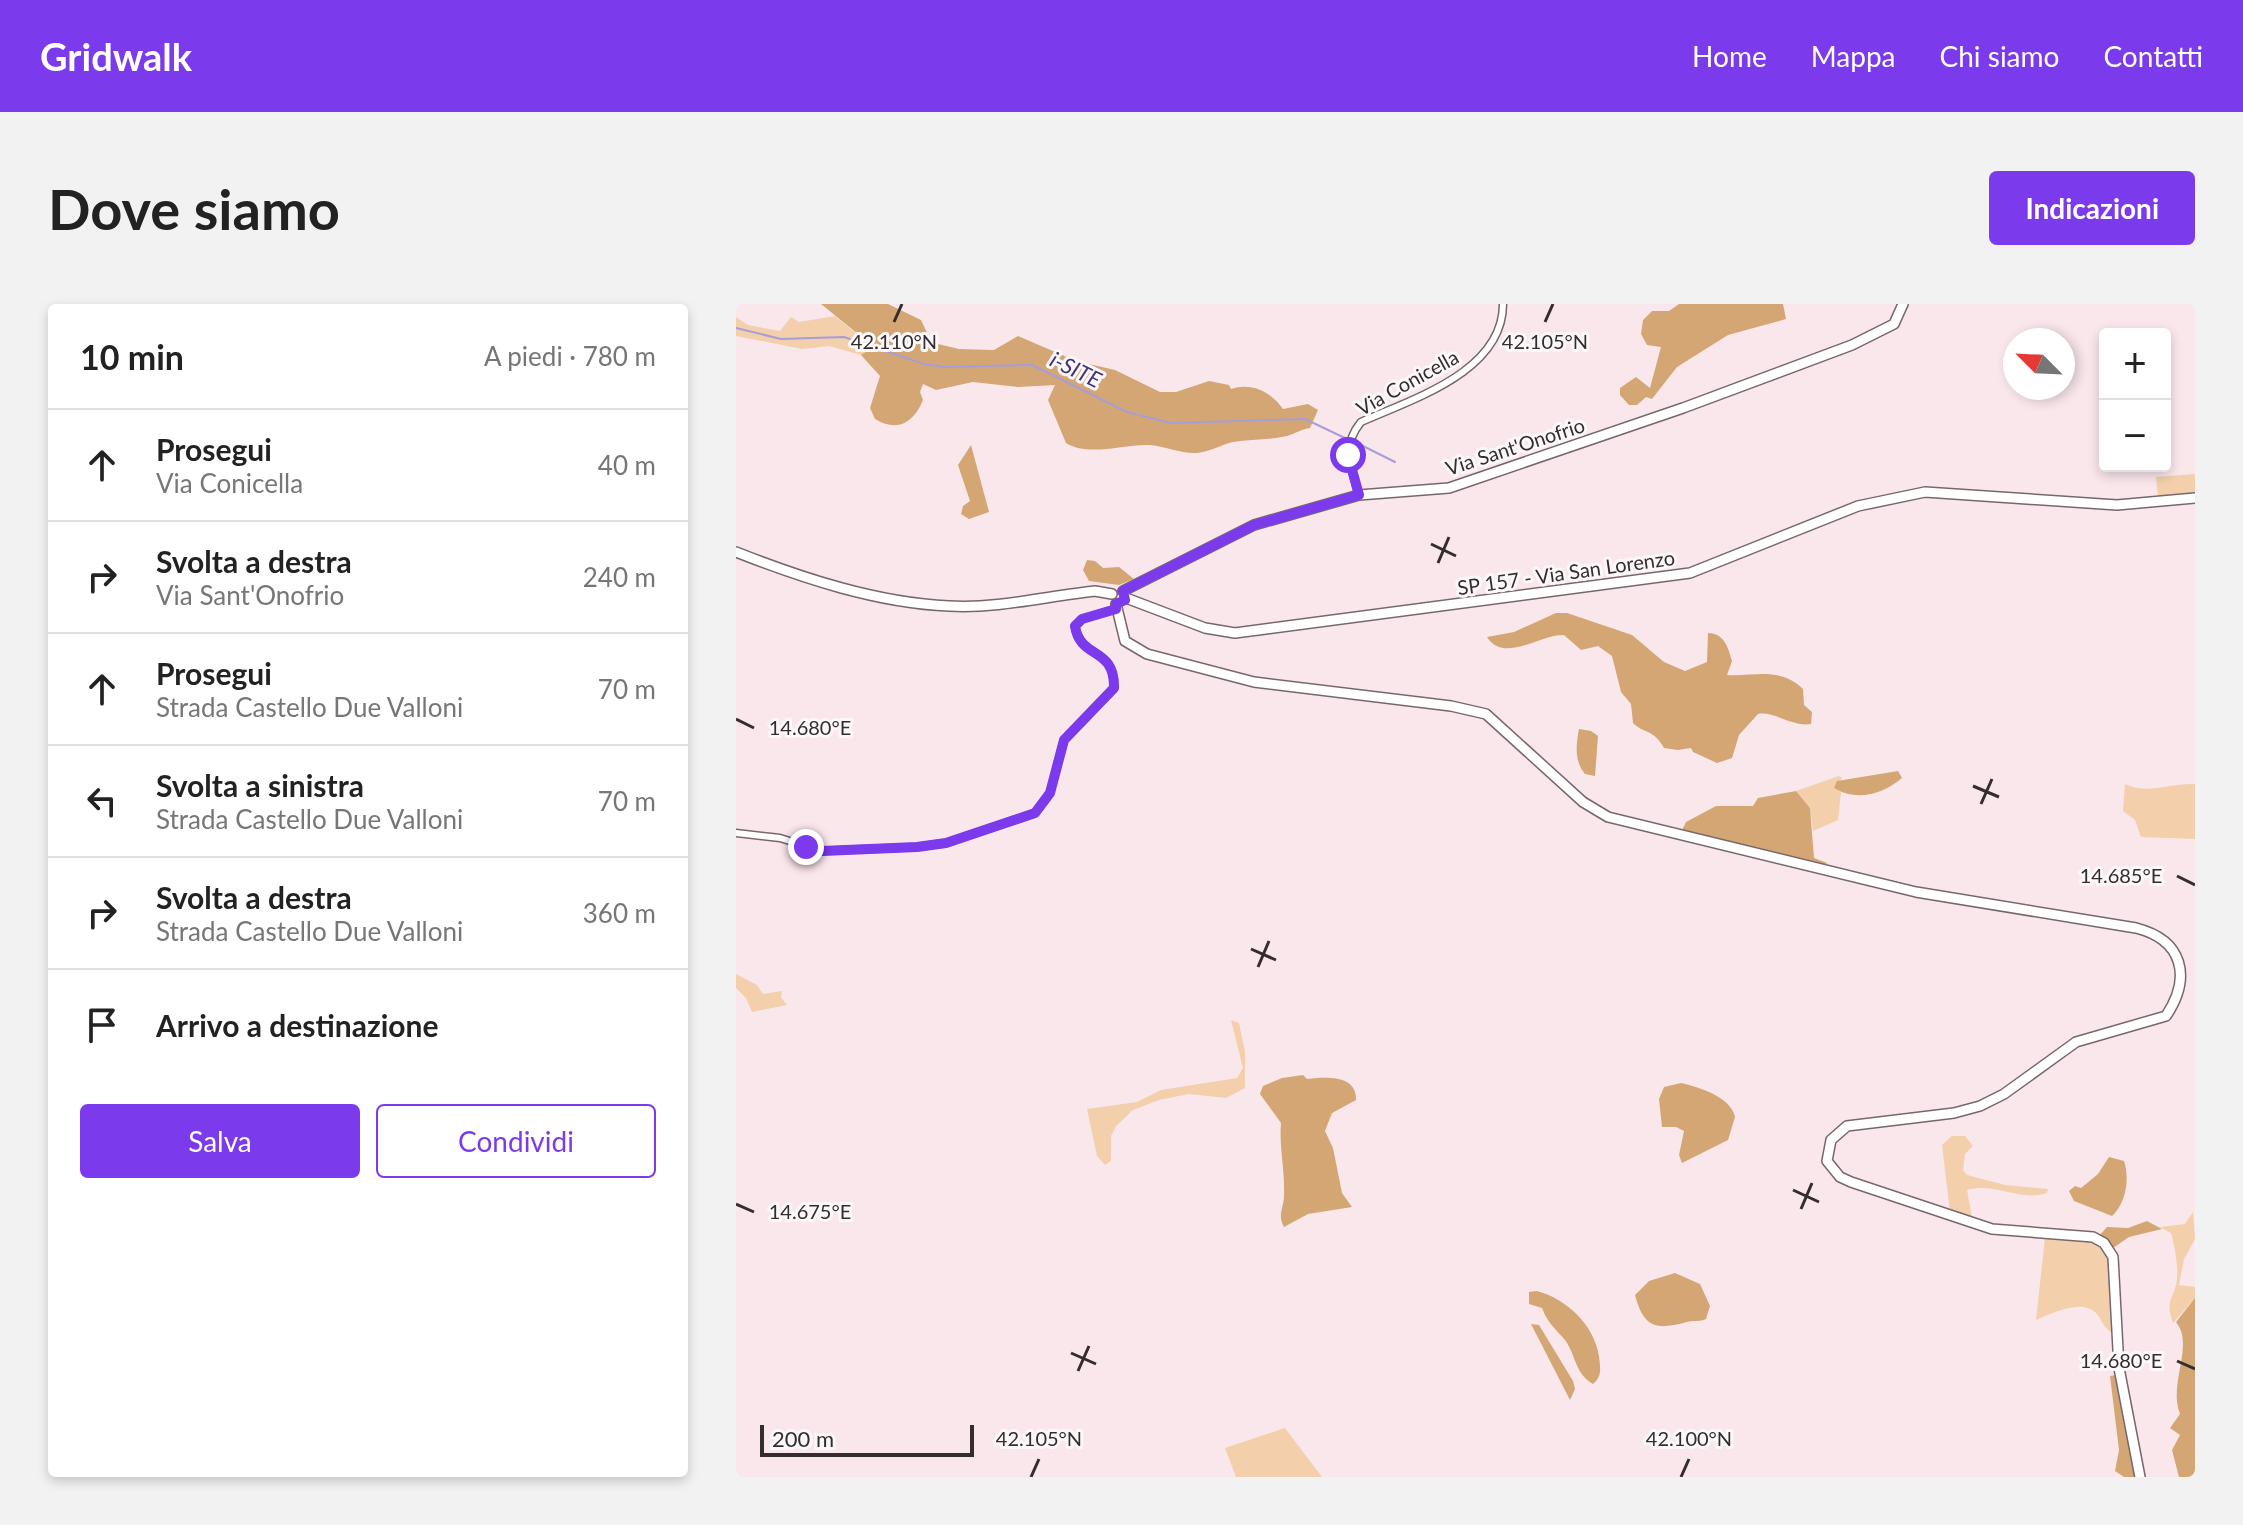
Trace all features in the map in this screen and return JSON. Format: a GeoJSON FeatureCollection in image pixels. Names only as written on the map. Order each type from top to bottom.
{"type":"FeatureCollection","features":[{"type":"Feature","properties":{"kind":"street","name":"Via Conicella"},"geometry":{"type":"LineString","coordinates":[[1359,495],[1348,455],[1355,429],[1361,422],[1460,374],[1484,355],[1497,336],[1503,304]]}},
{"type":"Feature","properties":{"kind":"street","name":"Via Sant'Onofrio"},"geometry":{"type":"LineString","coordinates":[[1115,602],[1123,603],[1124,594],[1254,525],[1359,495],[1449,488],[1570,448],[1852,345],[1894,324],[1903,304]]}},
{"type":"Feature","properties":{"kind":"street","name":"SP 157 - Via San Lorenzo"},"geometry":{"type":"LineString","coordinates":[[1124,594],[1205,628],[1235,633],[1690,573],[1858,506],[1925,492],[2117,505],[2195,498]]}},
{"type":"Feature","properties":{"kind":"street"},"geometry":{"type":"LineString","coordinates":[[736,552],[791,573],[904,600],[950,607],[1095,591],[1115,602],[1125,641],[1135,649],[1172,661],[1277,686],[1451,706],[1486,714],[1583,802],[1608,817],[1916,892],[2136,928],[2167,941],[2175,951],[2180,984],[2175,1002],[2166,1016],[2076,1042],[2004,1094],[1980,1106],[1954,1113],[1847,1126],[1831,1140],[1827,1161],[1840,1177],[1851,1182],[1992,1229],[2093,1237],[2104,1243],[2113,1257],[2119,1368],[2140,1477]]}},
{"type":"Feature","properties":{"kind":"street"},"geometry":{"type":"LineString","coordinates":[[736,833],[780,838],[822,851],[917,847],[946,843],[1035,813],[1050,793],[1064,740],[1114,688],[1114,671],[1110,663],[1081,645],[1075,626],[1082,619],[1115,602]]}},
{"type":"Feature","properties":{"kind":"shaded area"},"geometry":{"type":"Polygon","coordinates":[[[821,304],[888,304],[921,320],[930,339],[959,349],[994,350],[1018,336],[1076,361],[1115,370],[1160,392],[1176,392],[1209,381],[1229,385],[1231,389],[1246,387],[1260,390],[1283,409],[1308,404],[1318,410],[1310,428],[1281,437],[1233,442],[1202,452],[1191,453],[1149,445],[1085,449],[1066,443],[1048,400],[1055,385],[1018,387],[973,382],[936,390],[923,384],[920,392],[923,400],[915,414],[904,423],[891,425],[875,419],[870,408],[880,376],[861,355],[874,347],[821,304]]]}},
{"type":"Feature","properties":{"kind":"shaded area"},"geometry":{"type":"Polygon","coordinates":[[[1679,304],[1783,304],[1786,319],[1728,335],[1677,367],[1652,399],[1646,397],[1637,405],[1629,405],[1620,395],[1620,388],[1636,377],[1650,388],[1661,347],[1647,345],[1641,334],[1643,320],[1652,311],[1669,311],[1679,304]]]}},
{"type":"Feature","properties":{"kind":"shaded area"},"geometry":{"type":"Polygon","coordinates":[[[835,316],[874,348],[872,351],[861,355],[829,346],[802,349],[736,336],[736,317],[748,325],[780,331],[791,317],[799,322],[835,316]]]}},
{"type":"Feature","properties":{"kind":"shaded area"},"geometry":{"type":"Polygon","coordinates":[[[971,445],[989,512],[969,519],[961,514],[963,506],[970,501],[958,465],[971,445]]]}},
{"type":"Feature","properties":{"kind":"shaded area"},"geometry":{"type":"Polygon","coordinates":[[[2195,474],[2195,492],[2158,496],[2156,477],[2195,474]]]}},
{"type":"Feature","properties":{"kind":"shaded area"},"geometry":{"type":"Polygon","coordinates":[[[1087,560],[1095,561],[1103,568],[1119,567],[1134,579],[1119,585],[1089,581],[1083,570],[1087,560]]]}},
{"type":"Feature","properties":{"kind":"shaded area"},"geometry":{"type":"Polygon","coordinates":[[[1556,613],[1567,613],[1632,635],[1664,662],[1685,671],[1707,662],[1708,633],[1718,635],[1727,646],[1732,661],[1727,675],[1776,675],[1794,682],[1803,689],[1804,705],[1812,712],[1811,724],[1758,714],[1739,735],[1732,758],[1717,763],[1693,752],[1691,748],[1664,748],[1653,735],[1633,723],[1631,704],[1621,692],[1612,656],[1598,646],[1581,650],[1564,635],[1503,648],[1494,645],[1487,637],[1514,632],[1556,613]]]}},
{"type":"Feature","properties":{"kind":"shaded area"},"geometry":{"type":"Polygon","coordinates":[[[1579,729],[1598,736],[1595,776],[1585,774],[1579,764],[1579,729]]]}},
{"type":"Feature","properties":{"kind":"shaded area"},"geometry":{"type":"Polygon","coordinates":[[[1898,771],[1902,778],[1878,792],[1852,795],[1834,788],[1837,781],[1898,771]]]}},
{"type":"Feature","properties":{"kind":"shaded area"},"geometry":{"type":"Polygon","coordinates":[[[1839,776],[1842,778],[1834,788],[1841,792],[1838,820],[1813,831],[1810,808],[1796,791],[1839,776]]]}},
{"type":"Feature","properties":{"kind":"shaded area"},"geometry":{"type":"Polygon","coordinates":[[[2125,784],[2150,789],[2195,784],[2195,839],[2141,837],[2135,820],[2123,811],[2125,784]]]}},
{"type":"Feature","properties":{"kind":"shaded area"},"geometry":{"type":"Polygon","coordinates":[[[1796,791],[1810,808],[1814,858],[1827,863],[1824,868],[1681,832],[1686,822],[1716,806],[1753,806],[1758,798],[1796,791]]]}},
{"type":"Feature","properties":{"kind":"shaded area"},"geometry":{"type":"Polygon","coordinates":[[[736,974],[757,985],[763,994],[782,991],[781,997],[787,1005],[752,1012],[746,998],[736,988],[736,974]]]}},
{"type":"Feature","properties":{"kind":"shaded area"},"geometry":{"type":"Polygon","coordinates":[[[1231,1020],[1239,1023],[1245,1052],[1245,1088],[1226,1098],[1189,1094],[1159,1100],[1133,1110],[1116,1126],[1111,1136],[1111,1161],[1105,1165],[1097,1156],[1087,1109],[1137,1102],[1161,1090],[1237,1078],[1243,1068],[1231,1020]]]}},
{"type":"Feature","properties":{"kind":"shaded area"},"geometry":{"type":"Polygon","coordinates":[[[1303,1075],[1307,1079],[1346,1081],[1355,1092],[1356,1100],[1332,1113],[1325,1131],[1333,1148],[1342,1193],[1352,1207],[1308,1214],[1284,1227],[1281,1215],[1284,1186],[1281,1123],[1260,1094],[1263,1086],[1282,1078],[1303,1075]]]}},
{"type":"Feature","properties":{"kind":"shaded area"},"geometry":{"type":"Polygon","coordinates":[[[1681,1083],[1705,1090],[1721,1099],[1735,1117],[1728,1140],[1682,1163],[1679,1155],[1684,1131],[1676,1127],[1662,1127],[1659,1099],[1664,1087],[1681,1083]]]}},
{"type":"Feature","properties":{"kind":"shaded area"},"geometry":{"type":"Polygon","coordinates":[[[1952,1136],[1965,1136],[1973,1146],[1965,1154],[1963,1170],[1967,1175],[2005,1185],[2048,1189],[2047,1193],[2026,1195],[1988,1188],[1967,1190],[1972,1218],[1950,1212],[1942,1145],[1952,1136]]]}},
{"type":"Feature","properties":{"kind":"shaded area"},"geometry":{"type":"Polygon","coordinates":[[[2109,1157],[2124,1161],[2127,1175],[2124,1198],[2112,1216],[2074,1201],[2069,1191],[2075,1186],[2081,1188],[2098,1174],[2109,1157]]]}},
{"type":"Feature","properties":{"kind":"shaded area"},"geometry":{"type":"Polygon","coordinates":[[[2193,1212],[2195,1239],[2184,1259],[2179,1285],[2195,1287],[2195,1298],[2173,1323],[2170,1303],[2177,1279],[2176,1256],[2171,1233],[2160,1227],[2185,1224],[2193,1212]]]}},
{"type":"Feature","properties":{"kind":"shaded area"},"geometry":{"type":"Polygon","coordinates":[[[2147,1221],[2162,1229],[2129,1237],[2113,1248],[2099,1236],[2107,1227],[2128,1228],[2147,1221]]]}},
{"type":"Feature","properties":{"kind":"shaded area"},"geometry":{"type":"Polygon","coordinates":[[[2045,1238],[2089,1241],[2106,1256],[2112,1281],[2112,1333],[2089,1308],[2074,1307],[2036,1320],[2045,1238]]]}},
{"type":"Feature","properties":{"kind":"shaded area"},"geometry":{"type":"Polygon","coordinates":[[[1675,1273],[1700,1284],[1710,1306],[1706,1319],[1667,1326],[1647,1321],[1635,1295],[1649,1281],[1675,1273]]]}},
{"type":"Feature","properties":{"kind":"shaded area"},"geometry":{"type":"Polygon","coordinates":[[[1537,1291],[1559,1300],[1585,1324],[1599,1356],[1600,1375],[1593,1384],[1583,1375],[1569,1346],[1549,1322],[1542,1308],[1529,1304],[1529,1292],[1537,1291]]]}},
{"type":"Feature","properties":{"kind":"shaded area"},"geometry":{"type":"Polygon","coordinates":[[[2195,1298],[2195,1477],[2179,1477],[2172,1450],[2180,1435],[2170,1428],[2180,1414],[2177,1390],[2183,1342],[2176,1322],[2195,1298]]]}},
{"type":"Feature","properties":{"kind":"shaded area"},"geometry":{"type":"Polygon","coordinates":[[[1531,1324],[1539,1325],[1573,1381],[1575,1389],[1570,1400],[1531,1324]]]}},
{"type":"Feature","properties":{"kind":"shaded area"},"geometry":{"type":"Polygon","coordinates":[[[2116,1375],[2136,1477],[2124,1477],[2115,1471],[2119,1450],[2110,1376],[2116,1375]]]}},
{"type":"Feature","properties":{"kind":"shaded area"},"geometry":{"type":"Polygon","coordinates":[[[1285,1428],[1322,1477],[1236,1477],[1225,1448],[1285,1428]]]}},
{"type":"Feature","properties":{"kind":"waterway","name":"i-SITE"},"geometry":{"type":"LineString","coordinates":[[736,328],[781,339],[844,337],[924,364],[944,367],[1032,365],[1127,412],[1171,423],[1305,419],[1347,439]]}},
{"type":"Feature","properties":{"kind":"waterway","name":"i-SITE"},"geometry":{"type":"LineString","coordinates":[[1353,441],[1395,462]]}},
{"type":"Feature","properties":{"kind":"route"},"geometry":{"type":"LineString","coordinates":[[806,847],[822,851],[946,843],[1035,813],[1050,793],[1064,740],[1085,714],[1114,688],[1114,671],[1110,663],[1081,645],[1075,626],[1082,619],[1116,609],[1116,604],[1125,600],[1123,591],[1254,525],[1359,495],[1348,455]]}}]}
